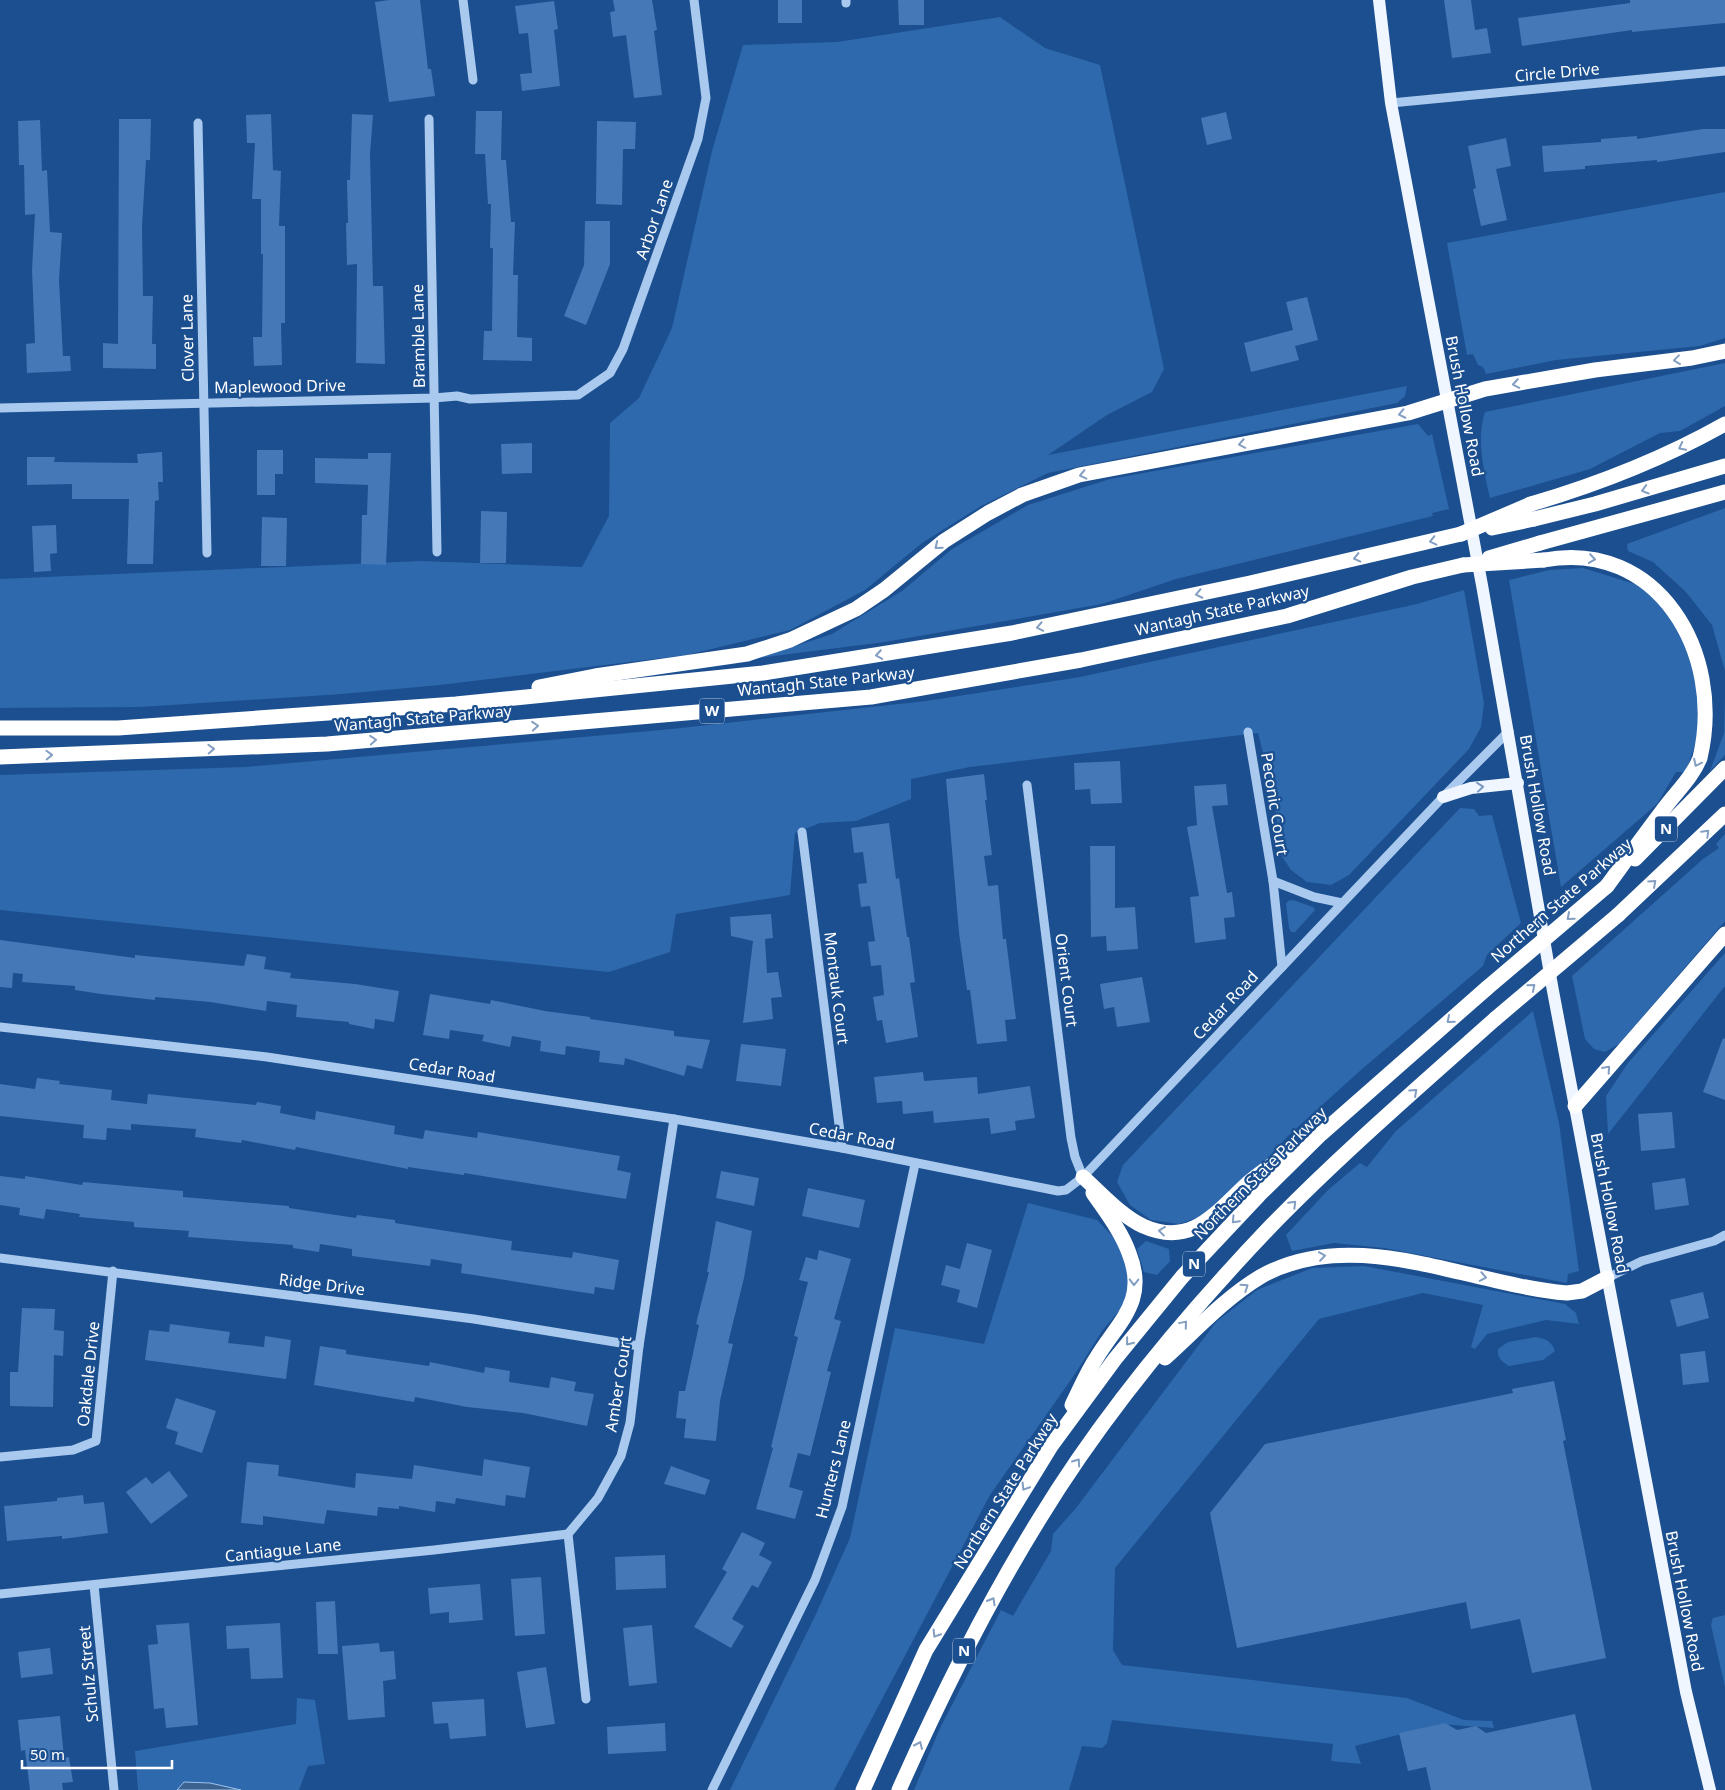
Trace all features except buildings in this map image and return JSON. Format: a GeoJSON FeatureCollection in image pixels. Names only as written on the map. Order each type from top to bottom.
{"type":"FeatureCollection","features":[{"type":"Feature","properties":{"kind":"highway"},"geometry":{"type":"LineString","coordinates":[[456,704],[595,676],[747,654],[790,640],[856,609],[884,590],[944,541],[988,513],[1022,495],[1079,475],[1408,413],[1485,389],[1595,370],[1692,358],[1725,351]]}},
{"type":"Feature","properties":{"kind":"highway"},"geometry":{"type":"LineString","coordinates":[[1461,534],[1531,504],[1624,473],[1672,452],[1725,424]]}},
{"type":"Feature","properties":{"kind":"highway"},"geometry":{"type":"LineString","coordinates":[[1461,534],[1595,504],[1725,466]]}},
{"type":"Feature","properties":{"kind":"highway"},"geometry":{"type":"LineString","coordinates":[[1463,566],[1725,492]]}},
{"type":"Feature","properties":{"kind":"highway","name":"Wantagh State Parkway"},"geometry":{"type":"LineString","coordinates":[[0,728],[118,728],[456,704],[695,681],[900,652],[1012,633],[1140,607],[1461,534]]}},
{"type":"Feature","properties":{"kind":"highway"},"geometry":{"type":"LineString","coordinates":[[1463,566],[1573,557],[1604,561],[1637,573],[1652,583],[1684,614],[1699,640],[1710,670],[1713,701],[1711,718],[1700,759],[1684,785],[1665,807],[1607,886]]}},
{"type":"Feature","properties":{"kind":"highway","name":"Wantagh State Parkway"},"geometry":{"type":"LineString","coordinates":[[0,757],[327,744],[871,697],[1081,660],[1278,618],[1412,577],[1463,566]]}},
{"type":"Feature","properties":{"kind":"highway","name":"Northern State Parkway"},"geometry":{"type":"LineString","coordinates":[[863,1790],[926,1650],[1051,1446],[1115,1359],[1182,1277],[1289,1165],[1358,1101],[1607,886],[1677,819],[1725,768]]}},
{"type":"Feature","properties":{"kind":"highway","name":"N"},"geometry":{"type":"LineString","coordinates":[[899,1790],[966,1646],[1040,1517],[1100,1428],[1130,1388],[1206,1297],[1270,1227],[1341,1158],[1495,1019],[1618,915],[1725,814]]}},
{"type":"Feature","properties":{"kind":"highway"},"geometry":{"type":"LineString","coordinates":[[1576,1106],[1725,934]]}},
{"type":"Feature","properties":{"kind":"highway"},"geometry":{"type":"LineString","coordinates":[[1083,1177],[1120,1210],[1142,1225],[1168,1232],[1193,1228],[1217,1214],[1248,1183],[1358,1101]]}},
{"type":"Feature","properties":{"kind":"highway"},"geometry":{"type":"LineString","coordinates":[[1051,1446],[1097,1356],[1124,1321],[1134,1293],[1134,1272],[1129,1252],[1083,1177]]}},
{"type":"Feature","properties":{"kind":"highway"},"geometry":{"type":"LineString","coordinates":[[1130,1388],[1244,1287],[1276,1269],[1307,1258],[1339,1254],[1372,1256],[1567,1294],[1582,1291],[1607,1278]]}},
{"type":"Feature","properties":{"kind":"main road","name":"Brush Hollow Road"},"geometry":{"type":"LineString","coordinates":[[1379,0],[1392,103],[1509,732],[1553,991],[1607,1278],[1642,1451],[1686,1692],[1710,1790]]}},
{"type":"Feature","properties":{"kind":"main road"},"geometry":{"type":"LineString","coordinates":[[1442,797],[1471,788],[1518,784]]}},
{"type":"Feature","properties":{"kind":"street"},"geometry":{"type":"LineString","coordinates":[[463,0],[474,80]]}},
{"type":"Feature","properties":{"kind":"street","name":"Arbor Lane"},"geometry":{"type":"LineString","coordinates":[[560,396],[578,395],[610,373],[624,349],[698,139],[706,98],[694,0]]}},
{"type":"Feature","properties":{"kind":"street","name":"Circle Drive"},"geometry":{"type":"LineString","coordinates":[[1392,103],[1725,70]]}},
{"type":"Feature","properties":{"kind":"street","name":"Bramble Lane"},"geometry":{"type":"LineString","coordinates":[[429,119],[437,552]]}},
{"type":"Feature","properties":{"kind":"street","name":"Clover Lane"},"geometry":{"type":"LineString","coordinates":[[198,123],[207,553]]}},
{"type":"Feature","properties":{"kind":"street","name":"Maplewood Drive"},"geometry":{"type":"LineString","coordinates":[[0,408],[457,396],[470,398],[560,396]]}},
{"type":"Feature","properties":{"kind":"street","name":"Peconic Court"},"geometry":{"type":"LineString","coordinates":[[1248,732],[1273,881],[1282,967]]}},
{"type":"Feature","properties":{"kind":"street","name":"Cedar Road"},"geometry":{"type":"LineString","coordinates":[[0,1027],[267,1057],[674,1119],[842,1148],[1053,1191],[1066,1190],[1083,1177],[1442,797],[1509,732]]}},
{"type":"Feature","properties":{"kind":"street","name":"Orient Court"},"geometry":{"type":"LineString","coordinates":[[1027,785],[1072,1138],[1075,1157],[1083,1177]]}},
{"type":"Feature","properties":{"kind":"street","name":"Montauk Court"},"geometry":{"type":"LineString","coordinates":[[802,832],[842,1148]]}},
{"type":"Feature","properties":{"kind":"street","name":"Peconic Court"},"geometry":{"type":"LineString","coordinates":[[1273,881],[1314,896],[1342,903]]}},
{"type":"Feature","properties":{"kind":"street","name":"Amber Court"},"geometry":{"type":"LineString","coordinates":[[568,1534],[598,1498],[621,1456],[630,1423],[639,1346],[674,1119]]}},
{"type":"Feature","properties":{"kind":"street","name":"Hunters Lane"},"geometry":{"type":"LineString","coordinates":[[712,1790],[815,1580],[842,1507],[915,1164]]}},
{"type":"Feature","properties":{"kind":"street"},"geometry":{"type":"LineString","coordinates":[[1607,1278],[1642,1261],[1714,1241],[1725,1235]]}},
{"type":"Feature","properties":{"kind":"street","name":"Ridge Drive"},"geometry":{"type":"LineString","coordinates":[[0,1258],[113,1271],[474,1319],[639,1346]]}},
{"type":"Feature","properties":{"kind":"street","name":"Oakdale Drive"},"geometry":{"type":"LineString","coordinates":[[0,1457],[73,1450],[96,1441],[113,1271]]}},
{"type":"Feature","properties":{"kind":"street"},"geometry":{"type":"LineString","coordinates":[[568,1534],[586,1699]]}},
{"type":"Feature","properties":{"kind":"street","name":"Cantiague Lane"},"geometry":{"type":"LineString","coordinates":[[0,1594],[568,1534]]}},
{"type":"Feature","properties":{"kind":"street","name":"Schulz Street"},"geometry":{"type":"LineString","coordinates":[[94,1584],[114,1790]]}},
{"type":"Feature","properties":{"kind":"shaded area"},"geometry":{"type":"Polygon","coordinates":[[[1000,17],[1045,48],[1100,65],[1164,369],[1152,392],[1107,415],[1048,455],[1407,386],[1405,396],[1397,403],[1048,473],[981,506],[922,543],[865,590],[790,630],[687,655],[440,685],[342,694],[140,707],[0,708],[0,579],[421,561],[582,567],[609,516],[610,423],[639,398],[672,328],[712,151],[743,45],[837,42],[1000,17]]]}},
{"type":"Feature","properties":{"kind":"shaded area"},"geometry":{"type":"Polygon","coordinates":[[[1725,192],[1725,338],[1700,346],[1556,360],[1486,374],[1483,367],[1478,365],[1473,354],[1467,355],[1447,243],[1725,192]]]}},
{"type":"Feature","properties":{"kind":"shaded area"},"geometry":{"type":"Polygon","coordinates":[[[1725,363],[1725,406],[1680,431],[1660,433],[1590,469],[1490,498],[1483,466],[1481,444],[1482,422],[1485,412],[1725,363]]]}},
{"type":"Feature","properties":{"kind":"shaded area"},"geometry":{"type":"Polygon","coordinates":[[[1418,424],[1428,436],[1432,434],[1449,509],[1432,513],[1433,516],[1176,579],[1102,604],[885,642],[758,658],[832,634],[902,591],[952,549],[1028,505],[1110,479],[1418,424]]]}},
{"type":"Feature","properties":{"kind":"shaded area"},"geometry":{"type":"Polygon","coordinates":[[[1725,508],[1725,671],[1712,625],[1686,592],[1653,562],[1628,551],[1627,544],[1725,508]]]}},
{"type":"Feature","properties":{"kind":"shaded area"},"geometry":{"type":"Polygon","coordinates":[[[1583,568],[1638,585],[1676,615],[1700,658],[1704,718],[1686,772],[1676,772],[1657,804],[1561,887],[1509,580],[1549,570],[1583,568]]]}},
{"type":"Feature","properties":{"kind":"shaded area"},"geometry":{"type":"Polygon","coordinates":[[[1464,590],[1484,703],[1481,727],[1469,749],[1349,875],[1331,885],[1307,882],[1291,870],[1281,855],[1274,797],[1258,733],[970,767],[911,779],[911,799],[856,821],[820,823],[795,833],[790,895],[676,914],[670,952],[609,972],[0,910],[0,775],[246,767],[672,729],[926,701],[1080,677],[1417,604],[1464,590]]]}},
{"type":"Feature","properties":{"kind":"shaded area"},"geometry":{"type":"Polygon","coordinates":[[[1725,694],[1725,755],[1710,771],[1724,733],[1725,694]]]}},
{"type":"Feature","properties":{"kind":"shaded area"},"geometry":{"type":"Polygon","coordinates":[[[1460,808],[1474,809],[1479,816],[1492,815],[1521,923],[1487,955],[1483,966],[1361,1070],[1290,1134],[1227,1201],[1206,1215],[1179,1224],[1151,1220],[1130,1205],[1117,1182],[1123,1165],[1460,808]]]}},
{"type":"Feature","properties":{"kind":"shaded area"},"geometry":{"type":"Polygon","coordinates":[[[1725,834],[1725,921],[1619,1044],[1605,1052],[1594,1049],[1585,1039],[1572,976],[1703,859],[1719,848],[1716,844],[1725,834]]]}},
{"type":"Feature","properties":{"kind":"shaded area"},"geometry":{"type":"Polygon","coordinates":[[[1293,900],[1313,907],[1315,910],[1295,932],[1291,932],[1286,904],[1288,901],[1293,900]]]}},
{"type":"Feature","properties":{"kind":"shaded area"},"geometry":{"type":"Polygon","coordinates":[[[1725,953],[1725,986],[1608,1134],[1606,1096],[1628,1063],[1725,953]]]}},
{"type":"Feature","properties":{"kind":"shaded area"},"geometry":{"type":"Polygon","coordinates":[[[1533,1011],[1559,1123],[1579,1271],[1568,1274],[1567,1283],[1384,1248],[1334,1243],[1292,1251],[1286,1235],[1328,1190],[1360,1163],[1367,1167],[1396,1131],[1533,1011]]]}},
{"type":"Feature","properties":{"kind":"shaded area"},"geometry":{"type":"Polygon","coordinates":[[[1028,1203],[1097,1220],[1118,1242],[1129,1268],[1129,1299],[1102,1331],[1075,1374],[990,1495],[834,1790],[730,1790],[816,1614],[850,1538],[895,1328],[984,1344],[1028,1203]]]}},
{"type":"Feature","properties":{"kind":"shaded area"},"geometry":{"type":"Polygon","coordinates":[[[1146,1241],[1169,1249],[1170,1261],[1157,1275],[1144,1272],[1137,1249],[1146,1241]]]}},
{"type":"Feature","properties":{"kind":"shaded area"},"geometry":{"type":"Polygon","coordinates":[[[1364,1266],[1565,1304],[1576,1313],[1579,1324],[1546,1320],[1487,1334],[1475,1349],[1471,1347],[1483,1305],[1423,1293],[1319,1319],[1115,1568],[1113,1650],[1122,1665],[1407,1698],[1464,1720],[1492,1721],[1494,1728],[1440,1724],[1355,1746],[1361,1764],[1331,1761],[1333,1744],[1112,1720],[1107,1743],[1102,1748],[1082,1746],[1069,1790],[914,1790],[940,1728],[1001,1610],[1013,1616],[1051,1551],[1053,1534],[1076,1508],[1216,1322],[1257,1290],[1312,1268],[1364,1266]]]}},
{"type":"Feature","properties":{"kind":"shaded area"},"geometry":{"type":"Polygon","coordinates":[[[1536,1337],[1548,1341],[1555,1351],[1543,1360],[1509,1366],[1499,1357],[1498,1349],[1508,1342],[1536,1337]]]}},
{"type":"Feature","properties":{"kind":"shaded area"},"geometry":{"type":"Polygon","coordinates":[[[1725,1615],[1725,1687],[1711,1625],[1713,1618],[1725,1615]]]}},
{"type":"Feature","properties":{"kind":"shaded area"},"geometry":{"type":"Polygon","coordinates":[[[297,1698],[315,1700],[325,1764],[308,1766],[299,1790],[138,1790],[135,1751],[296,1724],[297,1698]]]}},
{"type":"Feature","properties":{"kind":"shaded area"},"geometry":{"type":"Polygon","coordinates":[[[184,1782],[210,1783],[241,1790],[177,1790],[184,1782]]]}}]}
